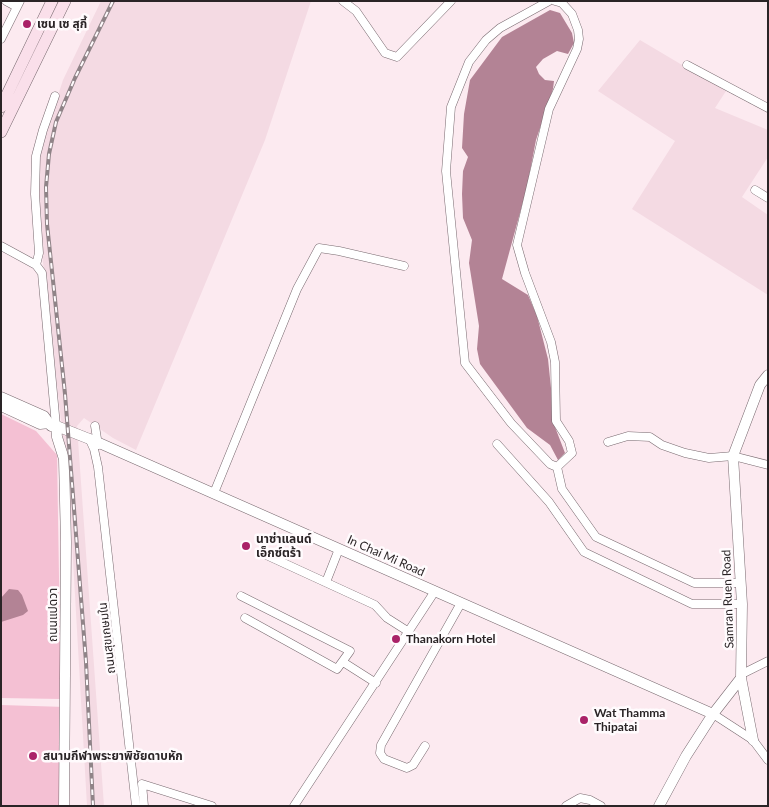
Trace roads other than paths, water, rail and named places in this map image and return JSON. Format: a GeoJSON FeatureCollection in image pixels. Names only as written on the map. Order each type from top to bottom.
{"type":"FeatureCollection","features":[{"type":"Feature","properties":{"kind":"main road"},"geometry":{"type":"LineString","coordinates":[[1,107],[52,1]]}},
{"type":"Feature","properties":{"kind":"main road"},"geometry":{"type":"LineString","coordinates":[[1,132],[65,1]]}},
{"type":"Feature","properties":{"kind":"street"},"geometry":{"type":"LineString","coordinates":[[1,39],[18,4],[6,1]]}},
{"type":"Feature","properties":{"kind":"street"},"geometry":{"type":"LineString","coordinates":[[343,1],[356,11],[385,53],[397,57],[451,1]]}},
{"type":"Feature","properties":{"kind":"street"},"geometry":{"type":"LineString","coordinates":[[549,1],[500,28],[486,40],[468,62],[451,107],[446,170],[465,363],[511,423],[550,464],[557,467]]}},
{"type":"Feature","properties":{"kind":"street"},"geometry":{"type":"LineString","coordinates":[[555,1],[562,3],[572,14],[578,30],[579,40],[577,49],[549,109],[517,245],[525,273],[551,342],[555,362],[556,421],[561,432],[569,441],[572,453],[557,467]]}},
{"type":"Feature","properties":{"kind":"street"},"geometry":{"type":"LineString","coordinates":[[687,65],[768,108]]}},
{"type":"Feature","properties":{"kind":"street"},"geometry":{"type":"LineString","coordinates":[[36,265],[39,253],[35,194],[36,156],[55,96]]}},
{"type":"Feature","properties":{"kind":"street"},"geometry":{"type":"LineString","coordinates":[[755,190],[768,198]]}},
{"type":"Feature","properties":{"kind":"street"},"geometry":{"type":"LineString","coordinates":[[1,246],[36,265],[42,273],[45,293],[52,424],[58,439]]}},
{"type":"Feature","properties":{"kind":"street"},"geometry":{"type":"LineString","coordinates":[[214,493],[297,289],[319,248],[404,266]]}},
{"type":"Feature","properties":{"kind":"street","name":"Samran Ruen Road"},"geometry":{"type":"LineString","coordinates":[[753,740],[742,676],[742,604],[733,456],[760,385],[768,375]]}},
{"type":"Feature","properties":{"kind":"street","name":"In Chai Mi Road"},"geometry":{"type":"LineString","coordinates":[[1,397],[44,416],[52,424]]}},
{"type":"Feature","properties":{"kind":"street","name":"In Chai Mi Road"},"geometry":{"type":"LineString","coordinates":[[1,406],[40,424],[52,424],[108,446],[713,714]]}},
{"type":"Feature","properties":{"kind":"street","name":"ถนนสุขเกษมใน"},"geometry":{"type":"LineString","coordinates":[[95,426],[93,440],[98,467],[136,806]]}},
{"type":"Feature","properties":{"kind":"street"},"geometry":{"type":"LineString","coordinates":[[58,439],[62,432],[67,429]]}},
{"type":"Feature","properties":{"kind":"street"},"geometry":{"type":"LineString","coordinates":[[608,442],[637,435],[650,437],[662,445],[685,453],[709,458],[733,456],[768,465]]}},
{"type":"Feature","properties":{"kind":"street","name":"ถนนแปดวา"},"geometry":{"type":"LineString","coordinates":[[58,439],[64,459],[66,542],[64,806]]}},
{"type":"Feature","properties":{"kind":"street"},"geometry":{"type":"LineString","coordinates":[[497,444],[548,502],[584,552],[692,604],[742,604]]}},
{"type":"Feature","properties":{"kind":"street"},"geometry":{"type":"LineString","coordinates":[[98,467],[102,451],[108,446]]}},
{"type":"Feature","properties":{"kind":"street"},"geometry":{"type":"LineString","coordinates":[[557,467],[562,489],[596,537],[694,584],[740,583]]}},
{"type":"Feature","properties":{"kind":"street"},"geometry":{"type":"LineString","coordinates":[[326,582],[340,549]]}},
{"type":"Feature","properties":{"kind":"street"},"geometry":{"type":"LineString","coordinates":[[264,554],[375,605],[387,618],[409,632]]}},
{"type":"Feature","properties":{"kind":"street"},"geometry":{"type":"LineString","coordinates":[[294,806],[435,591]]}},
{"type":"Feature","properties":{"kind":"street"},"geometry":{"type":"LineString","coordinates":[[241,596],[350,651],[337,669],[245,618]]}},
{"type":"Feature","properties":{"kind":"street"},"geometry":{"type":"LineString","coordinates":[[425,746],[413,765],[407,768],[384,759],[380,753],[381,745],[461,603]]}},
{"type":"Feature","properties":{"kind":"street"},"geometry":{"type":"LineString","coordinates":[[659,806],[686,756],[713,714],[742,676],[768,661]]}},
{"type":"Feature","properties":{"kind":"street"},"geometry":{"type":"LineString","coordinates":[[343,662],[376,683]]}},
{"type":"Feature","properties":{"kind":"street"},"geometry":{"type":"LineString","coordinates":[[713,714],[753,740],[768,760]]}},
{"type":"Feature","properties":{"kind":"street"},"geometry":{"type":"LineString","coordinates":[[144,806],[142,784],[212,806]]}},
{"type":"Feature","properties":{"kind":"street"},"geometry":{"type":"LineString","coordinates":[[566,806],[580,798],[590,800],[601,806]]}},
{"type":"Feature","properties":{"kind":"railway"},"geometry":{"type":"LineString","coordinates":[[93,806],[86,662],[65,394],[47,224],[46,187],[49,154],[56,122],[75,78],[113,1]]}},
{"type":"Feature","properties":{"kind":"place","name":"เซน เซ สุกี้"},"geometry":{"type":"Point","coordinates":[27,24]}},
{"type":"Feature","properties":{"kind":"place","name":"นาซ่าแลนด์ เอ็กซ์ตร้า"},"geometry":{"type":"Point","coordinates":[246,546]}},
{"type":"Feature","properties":{"kind":"place","name":"Thanakorn Hotel"},"geometry":{"type":"Point","coordinates":[396,639]}},
{"type":"Feature","properties":{"kind":"place","name":"Wat Thamma Thipatai"},"geometry":{"type":"Point","coordinates":[584,720]}},
{"type":"Feature","properties":{"kind":"place","name":"สนามกีฬาพระยาพิชัยดาบหัก"},"geometry":{"type":"Point","coordinates":[33,756]}}]}
